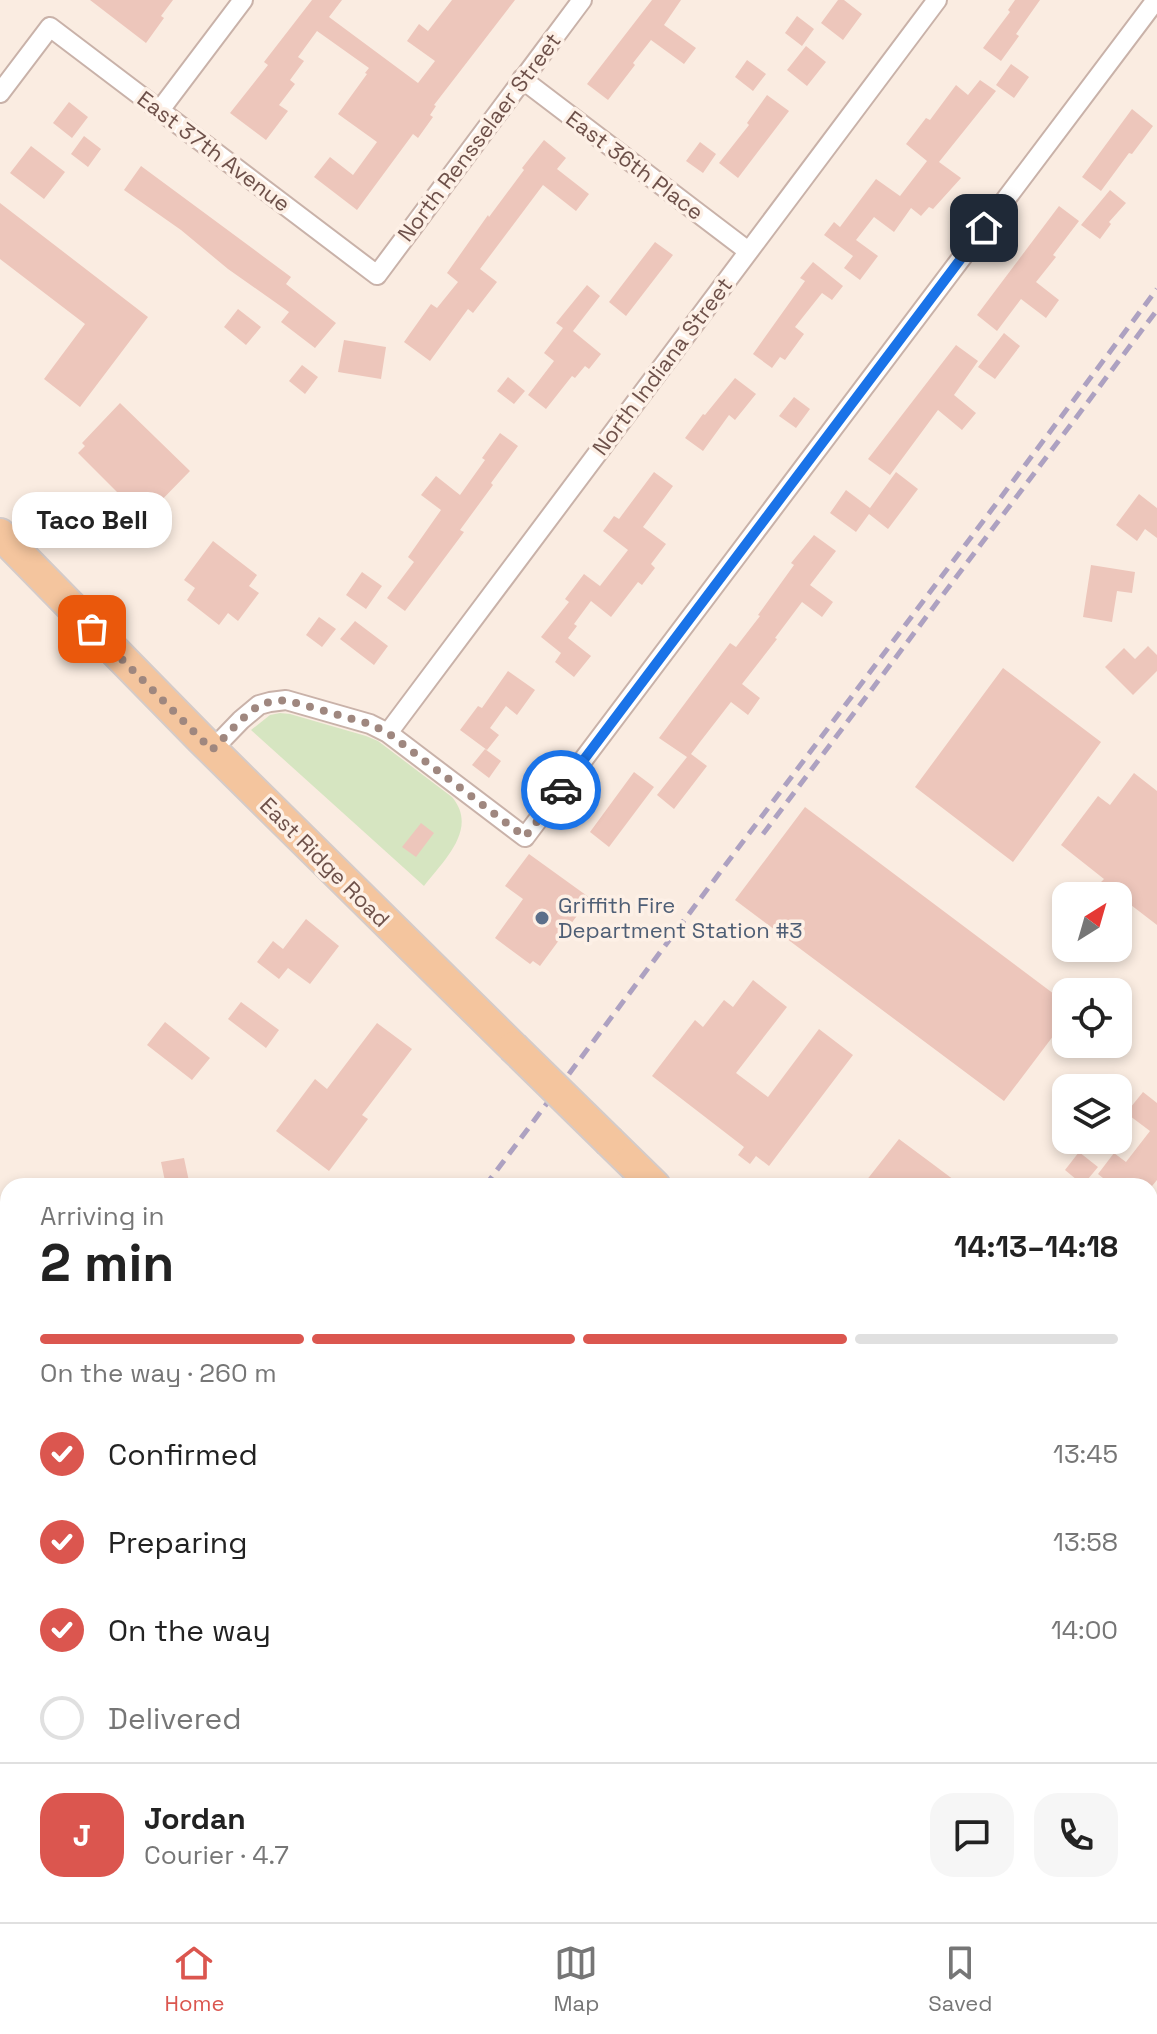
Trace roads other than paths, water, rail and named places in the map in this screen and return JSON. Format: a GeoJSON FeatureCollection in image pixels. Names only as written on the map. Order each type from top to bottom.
{"type":"FeatureCollection","features":[{"type":"Feature","properties":{"kind":"main road","name":"East Ridge Road"},"geometry":{"type":"LineString","coordinates":[[0,534],[212,750],[647,1178]]}},
{"type":"Feature","properties":{"kind":"street"},"geometry":{"type":"LineString","coordinates":[[160,110],[243,0]]}},
{"type":"Feature","properties":{"kind":"street","name":"North Rensselaer Street"},"geometry":{"type":"LineString","coordinates":[[377,275],[582,0]]}},
{"type":"Feature","properties":{"kind":"street","name":"North Indiana Street"},"geometry":{"type":"LineString","coordinates":[[388,733],[937,0]]}},
{"type":"Feature","properties":{"kind":"street"},"geometry":{"type":"LineString","coordinates":[[212,750],[259,705],[286,700],[370,724],[388,733],[525,837],[1156,0]]}},
{"type":"Feature","properties":{"kind":"street","name":"East 37th Avenue"},"geometry":{"type":"LineString","coordinates":[[0,93],[50,27],[377,275]]}},
{"type":"Feature","properties":{"kind":"street","name":"East 36th Place"},"geometry":{"type":"LineString","coordinates":[[522,79],[748,251]]}},
{"type":"Feature","properties":{"kind":"railway"},"geometry":{"type":"LineString","coordinates":[[491,1178],[1157,289]]}},
{"type":"Feature","properties":{"kind":"railway"},"geometry":{"type":"LineString","coordinates":[[763,834],[1157,310]]}},
{"type":"Feature","properties":{"kind":"place","name":"Taco Bell"},"geometry":{"type":"Point","coordinates":[92,629]}},
{"type":"Feature","properties":{"kind":"place","name":"Griffith Fire Department Station #3"},"geometry":{"type":"Point","coordinates":[542,918]}}]}
